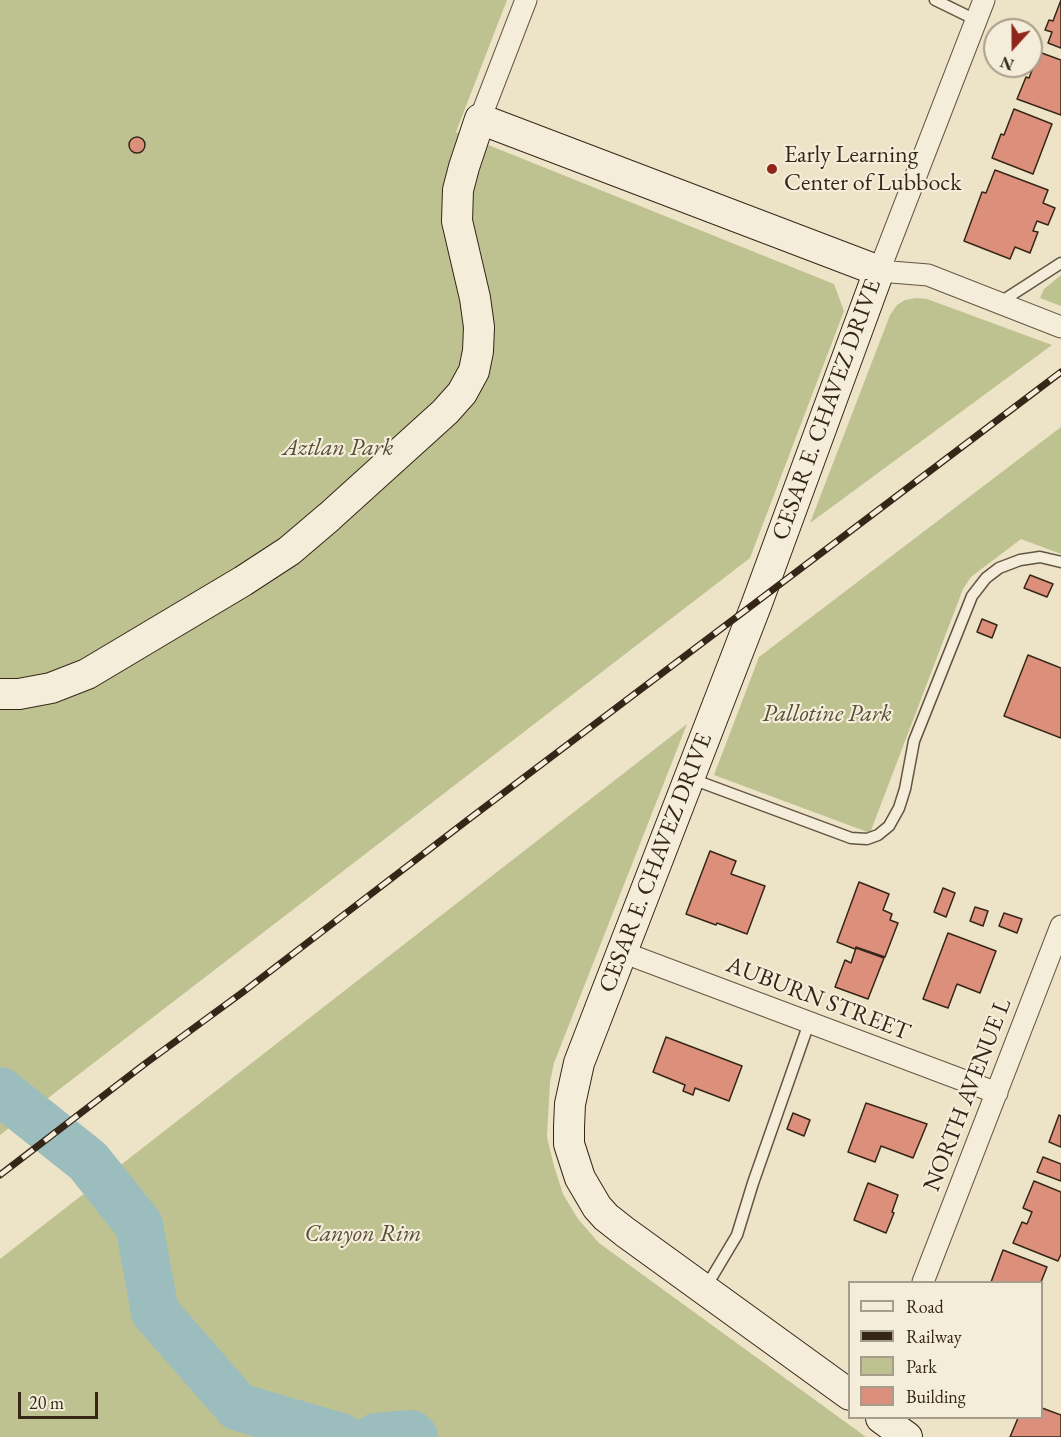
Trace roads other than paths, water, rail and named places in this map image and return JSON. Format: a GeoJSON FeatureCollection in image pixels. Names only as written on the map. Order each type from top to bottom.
{"type":"FeatureCollection","features":[{"type":"Feature","properties":{"kind":"street"},"geometry":{"type":"LineString","coordinates":[[0,694],[19,694],[51,688],[87,674],[243,581],[289,551],[329,517],[445,412],[462,393],[474,371],[479,327],[475,298],[457,221],[458,190],[480,119],[526,0]]}},
{"type":"Feature","properties":{"kind":"street"},"geometry":{"type":"LineString","coordinates":[[984,0],[879,271],[928,275],[1061,327]]}},
{"type":"Feature","properties":{"kind":"street","name":"CESAR E. CHAVEZ DRIVE"},"geometry":{"type":"LineString","coordinates":[[480,119],[879,271],[757,603],[579,1063],[570,1104],[569,1144],[580,1178],[602,1212],[625,1232],[848,1394]]}},
{"type":"Feature","properties":{"kind":"street","name":"NORTH AVENUE L"},"geometry":{"type":"LineString","coordinates":[[923,1281],[1061,926]]}},
{"type":"Feature","properties":{"kind":"street","name":"AUBURN STREET"},"geometry":{"type":"LineString","coordinates":[[622,952],[997,1093]]}},
{"type":"Feature","properties":{"kind":"street"},"geometry":{"type":"LineString","coordinates":[[882,1419],[907,1437]]}},
{"type":"Feature","properties":{"kind":"lane"},"geometry":{"type":"LineString","coordinates":[[935,0],[976,20]]}},
{"type":"Feature","properties":{"kind":"lane"},"geometry":{"type":"LineString","coordinates":[[999,303],[1061,262]]}},
{"type":"Feature","properties":{"kind":"lane"},"geometry":{"type":"LineString","coordinates":[[689,778],[851,838],[867,839],[878,835],[889,826],[899,808],[914,741],[972,596],[999,568],[1020,560],[1040,557],[1061,562]]}},
{"type":"Feature","properties":{"kind":"lane"},"geometry":{"type":"LineString","coordinates":[[705,1290],[737,1235],[809,1023]]}},
{"type":"Feature","properties":{"kind":"waterway"},"geometry":{"type":"LineString","coordinates":[[0,1091],[88,1161],[139,1225],[155,1312],[238,1407],[341,1437]]}},
{"type":"Feature","properties":{"kind":"waterway"},"geometry":{"type":"LineString","coordinates":[[376,1437],[411,1434],[414,1437]]}},
{"type":"Feature","properties":{"kind":"railway"},"geometry":{"type":"LineString","coordinates":[[0,1175],[1061,372]]}},
{"type":"Feature","properties":{"kind":"place","name":"Early Learning Center of Lubbock"},"geometry":{"type":"Point","coordinates":[772,169]}},
{"type":"Feature","properties":{"kind":"park label","name":"Aztlan Park"},"geometry":{"type":"Point","coordinates":[338,448]}},
{"type":"Feature","properties":{"kind":"park label","name":"Pallotine Park"},"geometry":{"type":"Point","coordinates":[827,714]}},
{"type":"Feature","properties":{"kind":"park label","name":"Canyon Rim"},"geometry":{"type":"Point","coordinates":[363,1234]}}]}
